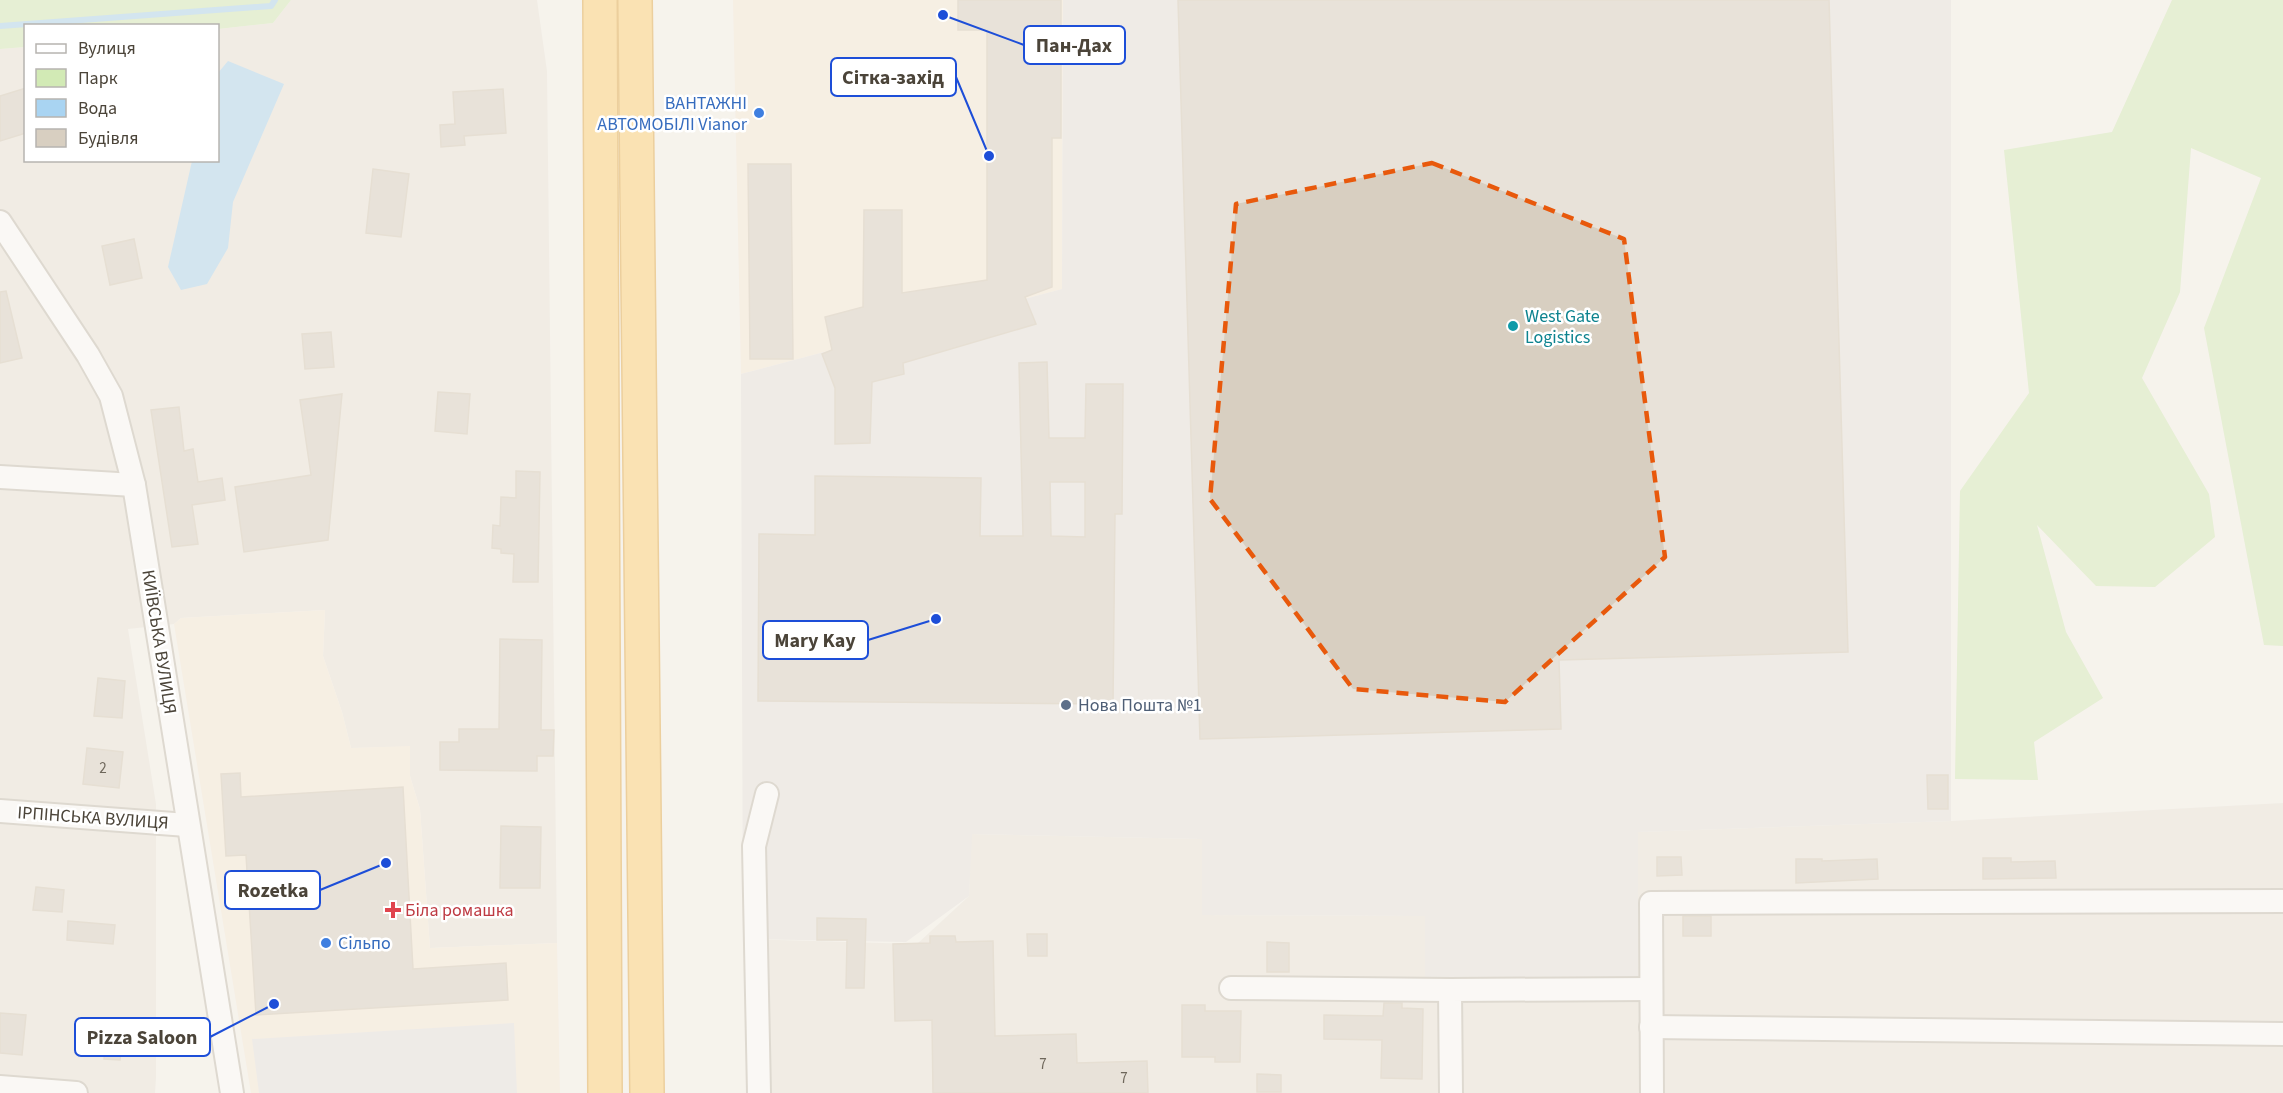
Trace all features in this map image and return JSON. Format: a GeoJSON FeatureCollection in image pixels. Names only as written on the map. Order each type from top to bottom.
{"type":"FeatureCollection","features":[{"type":"Feature","properties":{"kind":"highway"},"geometry":{"type":"LineString","coordinates":[[600,0],[605,1093]]}},
{"type":"Feature","properties":{"kind":"highway"},"geometry":{"type":"LineString","coordinates":[[635,0],[647,1093]]}},
{"type":"Feature","properties":{"kind":"street","name":"КИЇВСЬКА ВУЛИЦЯ"},"geometry":{"type":"LineString","coordinates":[[0,222],[88,356],[111,396],[134,485],[232,1093]]}},
{"type":"Feature","properties":{"kind":"street"},"geometry":{"type":"LineString","coordinates":[[0,477],[134,485]]}},
{"type":"Feature","properties":{"kind":"street"},"geometry":{"type":"LineString","coordinates":[[759,1093],[754,846],[767,794]]}},
{"type":"Feature","properties":{"kind":"street","name":"ІРПІНСЬКА ВУЛИЦЯ"},"geometry":{"type":"LineString","coordinates":[[0,812],[187,825]]}},
{"type":"Feature","properties":{"kind":"street"},"geometry":{"type":"LineString","coordinates":[[1652,1093],[1651,903],[2283,901]]}},
{"type":"Feature","properties":{"kind":"street"},"geometry":{"type":"LineString","coordinates":[[1231,988],[1651,989]]}},
{"type":"Feature","properties":{"kind":"street"},"geometry":{"type":"LineString","coordinates":[[1450,990],[1452,1093]]}},
{"type":"Feature","properties":{"kind":"street"},"geometry":{"type":"LineString","coordinates":[[1652,1027],[2283,1034]]}},
{"type":"Feature","properties":{"kind":"street"},"geometry":{"type":"LineString","coordinates":[[0,1087],[76,1093]]}},
{"type":"Feature","properties":{"kind":"highlighted area"},"geometry":{"type":"Polygon","coordinates":[[[1432,163],[1624,239],[1665,557],[1505,702],[1353,689],[1210,499],[1236,204],[1432,163]]]}},
{"type":"Feature","properties":{"kind":"shaded area"},"geometry":{"type":"Polygon","coordinates":[[[291,0],[537,0],[547,71],[557,943],[430,948],[420,809],[410,776],[410,747],[351,748],[342,712],[323,656],[325,610],[181,618],[174,624],[128,629],[156,804],[155,1093],[0,1093],[0,49],[24,47],[24,162],[219,162],[219,29],[273,23],[291,0]]]}},
{"type":"Feature","properties":{"kind":"shaded area"},"geometry":{"type":"Polygon","coordinates":[[[733,0],[1063,0],[1062,289],[741,374],[733,0]]]}},
{"type":"Feature","properties":{"kind":"shaded area"},"geometry":{"type":"Polygon","coordinates":[[[1063,0],[1951,0],[1951,821],[1638,832],[1638,982],[1425,980],[1425,916],[1202,915],[1202,839],[972,834],[969,896],[906,942],[743,939],[741,374],[1062,289],[1063,0]]]}},
{"type":"Feature","properties":{"kind":"shaded area"},"geometry":{"type":"Polygon","coordinates":[[[325,610],[323,656],[342,712],[351,748],[410,746],[410,776],[420,809],[430,948],[557,943],[560,1093],[251,1093],[174,624],[181,618],[325,610]]]}},
{"type":"Feature","properties":{"kind":"shaded area"},"geometry":{"type":"Polygon","coordinates":[[[2283,803],[2283,1093],[750,1093],[743,939],[917,944],[969,896],[971,834],[1203,839],[1203,915],[1425,916],[1425,979],[1638,981],[1637,832],[1951,821],[2283,803]]]}},
{"type":"Feature","properties":{"kind":"shaded area"},"geometry":{"type":"Polygon","coordinates":[[[514,1023],[517,1093],[259,1093],[252,1039],[514,1023]]]}},
{"type":"Feature","properties":{"kind":"green space"},"geometry":{"type":"Polygon","coordinates":[[[0,0],[291,0],[273,23],[219,29],[219,24],[24,24],[24,47],[0,49],[0,0]]]}},
{"type":"Feature","properties":{"kind":"green space"},"geometry":{"type":"Polygon","coordinates":[[[2172,0],[2283,0],[2283,646],[2264,645],[2204,328],[2261,178],[2191,148],[2180,292],[2142,378],[2209,494],[2215,537],[2155,587],[2096,586],[2037,525],[2066,632],[2103,698],[2034,742],[2038,780],[1955,779],[1960,491],[2029,393],[2004,150],[2112,132],[2172,0]]]}},
{"type":"Feature","properties":{"kind":"water"},"geometry":{"type":"Polygon","coordinates":[[[228,61],[284,84],[233,202],[228,248],[207,284],[181,290],[168,267],[192,162],[219,162],[219,72],[228,61]]]}},
{"type":"Feature","properties":{"kind":"building"},"geometry":{"type":"Polygon","coordinates":[[[958,0],[1061,0],[1061,138],[1052,138],[1052,287],[1025,297],[1036,324],[903,363],[904,374],[872,382],[870,443],[835,444],[835,388],[822,354],[832,350],[825,317],[863,307],[864,210],[902,210],[902,293],[987,280],[987,30],[958,30],[958,0]]]}},
{"type":"Feature","properties":{"kind":"building","name":"West Gate Logistics"},"geometry":{"type":"Polygon","coordinates":[[[1178,0],[1829,0],[1848,652],[1559,660],[1561,729],[1200,739],[1178,0]]]}},
{"type":"Feature","properties":{"kind":"building"},"geometry":{"type":"Polygon","coordinates":[[[24,89],[24,134],[0,141],[0,96],[24,89]]]}},
{"type":"Feature","properties":{"kind":"building"},"geometry":{"type":"Polygon","coordinates":[[[503,89],[506,133],[464,136],[465,145],[441,147],[440,125],[455,124],[453,92],[503,89]]]}},
{"type":"Feature","properties":{"kind":"building"},"geometry":{"type":"Polygon","coordinates":[[[748,164],[791,164],[793,359],[750,359],[748,164]]]}},
{"type":"Feature","properties":{"kind":"building"},"geometry":{"type":"Polygon","coordinates":[[[373,169],[409,174],[401,237],[366,233],[373,169]]]}},
{"type":"Feature","properties":{"kind":"building"},"geometry":{"type":"Polygon","coordinates":[[[134,239],[142,278],[110,285],[102,246],[134,239]]]}},
{"type":"Feature","properties":{"kind":"building"},"geometry":{"type":"Polygon","coordinates":[[[6,291],[22,358],[0,363],[0,292],[6,291]]]}},
{"type":"Feature","properties":{"kind":"building"},"geometry":{"type":"Polygon","coordinates":[[[331,332],[334,367],[305,369],[302,334],[331,332]]]}},
{"type":"Feature","properties":{"kind":"building"},"geometry":{"type":"Polygon","coordinates":[[[1047,362],[1049,438],[1085,438],[1086,384],[1123,384],[1122,514],[1115,514],[1113,704],[758,701],[759,534],[815,535],[815,476],[981,478],[980,536],[1023,536],[1019,363],[1047,362]],[[1050,482],[1051,536],[1085,537],[1085,482],[1050,482]]]}},
{"type":"Feature","properties":{"kind":"building"},"geometry":{"type":"Polygon","coordinates":[[[438,392],[470,394],[467,434],[435,431],[438,392]]]}},
{"type":"Feature","properties":{"kind":"building"},"geometry":{"type":"Polygon","coordinates":[[[342,394],[328,540],[244,552],[235,487],[311,475],[300,400],[342,394]]]}},
{"type":"Feature","properties":{"kind":"building"},"geometry":{"type":"Polygon","coordinates":[[[179,407],[184,451],[193,449],[198,482],[222,478],[225,500],[192,505],[198,544],[172,547],[151,410],[179,407]]]}},
{"type":"Feature","properties":{"kind":"building"},"geometry":{"type":"Polygon","coordinates":[[[516,471],[540,472],[538,582],[513,582],[514,554],[501,553],[501,549],[492,548],[493,525],[500,526],[501,497],[516,498],[516,471]]]}},
{"type":"Feature","properties":{"kind":"building"},"geometry":{"type":"Polygon","coordinates":[[[500,639],[542,640],[541,730],[554,730],[553,756],[537,756],[537,771],[440,770],[440,742],[459,742],[459,729],[499,729],[500,639]]]}},
{"type":"Feature","properties":{"kind":"building"},"geometry":{"type":"Polygon","coordinates":[[[98,678],[125,681],[122,718],[94,716],[98,678]]]}},
{"type":"Feature","properties":{"kind":"building"},"geometry":{"type":"Polygon","coordinates":[[[87,748],[123,752],[119,788],[83,784],[87,748]]]}},
{"type":"Feature","properties":{"kind":"building"},"geometry":{"type":"Polygon","coordinates":[[[240,773],[241,797],[403,787],[413,969],[506,963],[508,1000],[256,1015],[246,855],[226,856],[221,774],[240,773]]]}},
{"type":"Feature","properties":{"kind":"building"},"geometry":{"type":"Polygon","coordinates":[[[1927,775],[1948,775],[1948,809],[1928,809],[1927,775]]]}},
{"type":"Feature","properties":{"kind":"building"},"geometry":{"type":"Polygon","coordinates":[[[501,826],[541,827],[540,888],[500,888],[501,826]]]}},
{"type":"Feature","properties":{"kind":"building"},"geometry":{"type":"Polygon","coordinates":[[[1657,857],[1681,857],[1682,875],[1657,876],[1657,857]]]}},
{"type":"Feature","properties":{"kind":"building"},"geometry":{"type":"Polygon","coordinates":[[[1983,858],[2011,858],[2011,862],[2055,861],[2056,878],[1983,879],[1983,858]]]}},
{"type":"Feature","properties":{"kind":"building"},"geometry":{"type":"Polygon","coordinates":[[[1796,859],[1822,859],[1822,861],[1877,859],[1878,879],[1796,883],[1796,859]]]}},
{"type":"Feature","properties":{"kind":"building"},"geometry":{"type":"Polygon","coordinates":[[[36,887],[64,890],[62,912],[33,910],[36,887]]]}},
{"type":"Feature","properties":{"kind":"building"},"geometry":{"type":"Polygon","coordinates":[[[1683,916],[1711,916],[1711,936],[1683,936],[1683,916]]]}},
{"type":"Feature","properties":{"kind":"building"},"geometry":{"type":"Polygon","coordinates":[[[817,918],[866,919],[864,988],[846,988],[847,940],[817,940],[817,918]]]}},
{"type":"Feature","properties":{"kind":"building"},"geometry":{"type":"Polygon","coordinates":[[[68,921],[115,925],[113,944],[67,940],[68,921]]]}},
{"type":"Feature","properties":{"kind":"building"},"geometry":{"type":"Polygon","coordinates":[[[1027,934],[1047,934],[1047,956],[1028,956],[1027,934]]]}},
{"type":"Feature","properties":{"kind":"building"},"geometry":{"type":"Polygon","coordinates":[[[930,936],[955,936],[956,942],[993,941],[995,1036],[1076,1034],[1077,1063],[1147,1061],[1148,1093],[933,1093],[932,1020],[895,1021],[893,944],[930,943],[930,936]]]}},
{"type":"Feature","properties":{"kind":"building"},"geometry":{"type":"Polygon","coordinates":[[[1267,942],[1289,943],[1289,972],[1267,972],[1267,942]]]}},
{"type":"Feature","properties":{"kind":"building"},"geometry":{"type":"Polygon","coordinates":[[[1384,1003],[1402,1003],[1402,1008],[1423,1009],[1422,1079],[1381,1078],[1382,1040],[1324,1039],[1324,1015],[1383,1016],[1384,1003]]]}},
{"type":"Feature","properties":{"kind":"building"},"geometry":{"type":"Polygon","coordinates":[[[1182,1005],[1205,1005],[1205,1011],[1241,1011],[1240,1062],[1215,1062],[1215,1057],[1182,1057],[1182,1005]]]}},
{"type":"Feature","properties":{"kind":"building"},"geometry":{"type":"Polygon","coordinates":[[[0,1013],[26,1015],[22,1055],[0,1053],[0,1013]]]}},
{"type":"Feature","properties":{"kind":"building"},"geometry":{"type":"Polygon","coordinates":[[[93,1029],[135,1033],[133,1052],[121,1051],[120,1060],[104,1059],[105,1050],[91,1048],[93,1029]]]}},
{"type":"Feature","properties":{"kind":"building"},"geometry":{"type":"Polygon","coordinates":[[[1257,1074],[1281,1075],[1281,1092],[1257,1092],[1257,1074]]]}},
{"type":"Feature","properties":{"kind":"waterway"},"geometry":{"type":"LineString","coordinates":[[27,24],[271,6],[275,0]]}},
{"type":"Feature","properties":{"kind":"waterway"},"geometry":{"type":"LineString","coordinates":[[0,26],[24,24]]}},
{"type":"Feature","properties":{"kind":"place","name":"Пан-Дах"},"geometry":{"type":"Point","coordinates":[943,15]}},
{"type":"Feature","properties":{"kind":"place","name":"ВАНТАЖНІ АВТОМОБІЛІ Vianor"},"geometry":{"type":"Point","coordinates":[759,113]}},
{"type":"Feature","properties":{"kind":"place","name":"Сітка-захід"},"geometry":{"type":"Point","coordinates":[989,156]}},
{"type":"Feature","properties":{"kind":"place","name":"West Gate Logistics"},"geometry":{"type":"Point","coordinates":[1513,326]}},
{"type":"Feature","properties":{"kind":"place","name":"Mary Kay"},"geometry":{"type":"Point","coordinates":[936,619]}},
{"type":"Feature","properties":{"kind":"place","name":"Нова Пошта №1"},"geometry":{"type":"Point","coordinates":[1066,705]}},
{"type":"Feature","properties":{"kind":"place","name":"Rozetka"},"geometry":{"type":"Point","coordinates":[386,863]}},
{"type":"Feature","properties":{"kind":"place","name":"Біла ромашка"},"geometry":{"type":"Point","coordinates":[393,910]}},
{"type":"Feature","properties":{"kind":"place","name":"Сільпо"},"geometry":{"type":"Point","coordinates":[326,943]}},
{"type":"Feature","properties":{"kind":"place","name":"Pizza Saloon"},"geometry":{"type":"Point","coordinates":[274,1004]}}]}
